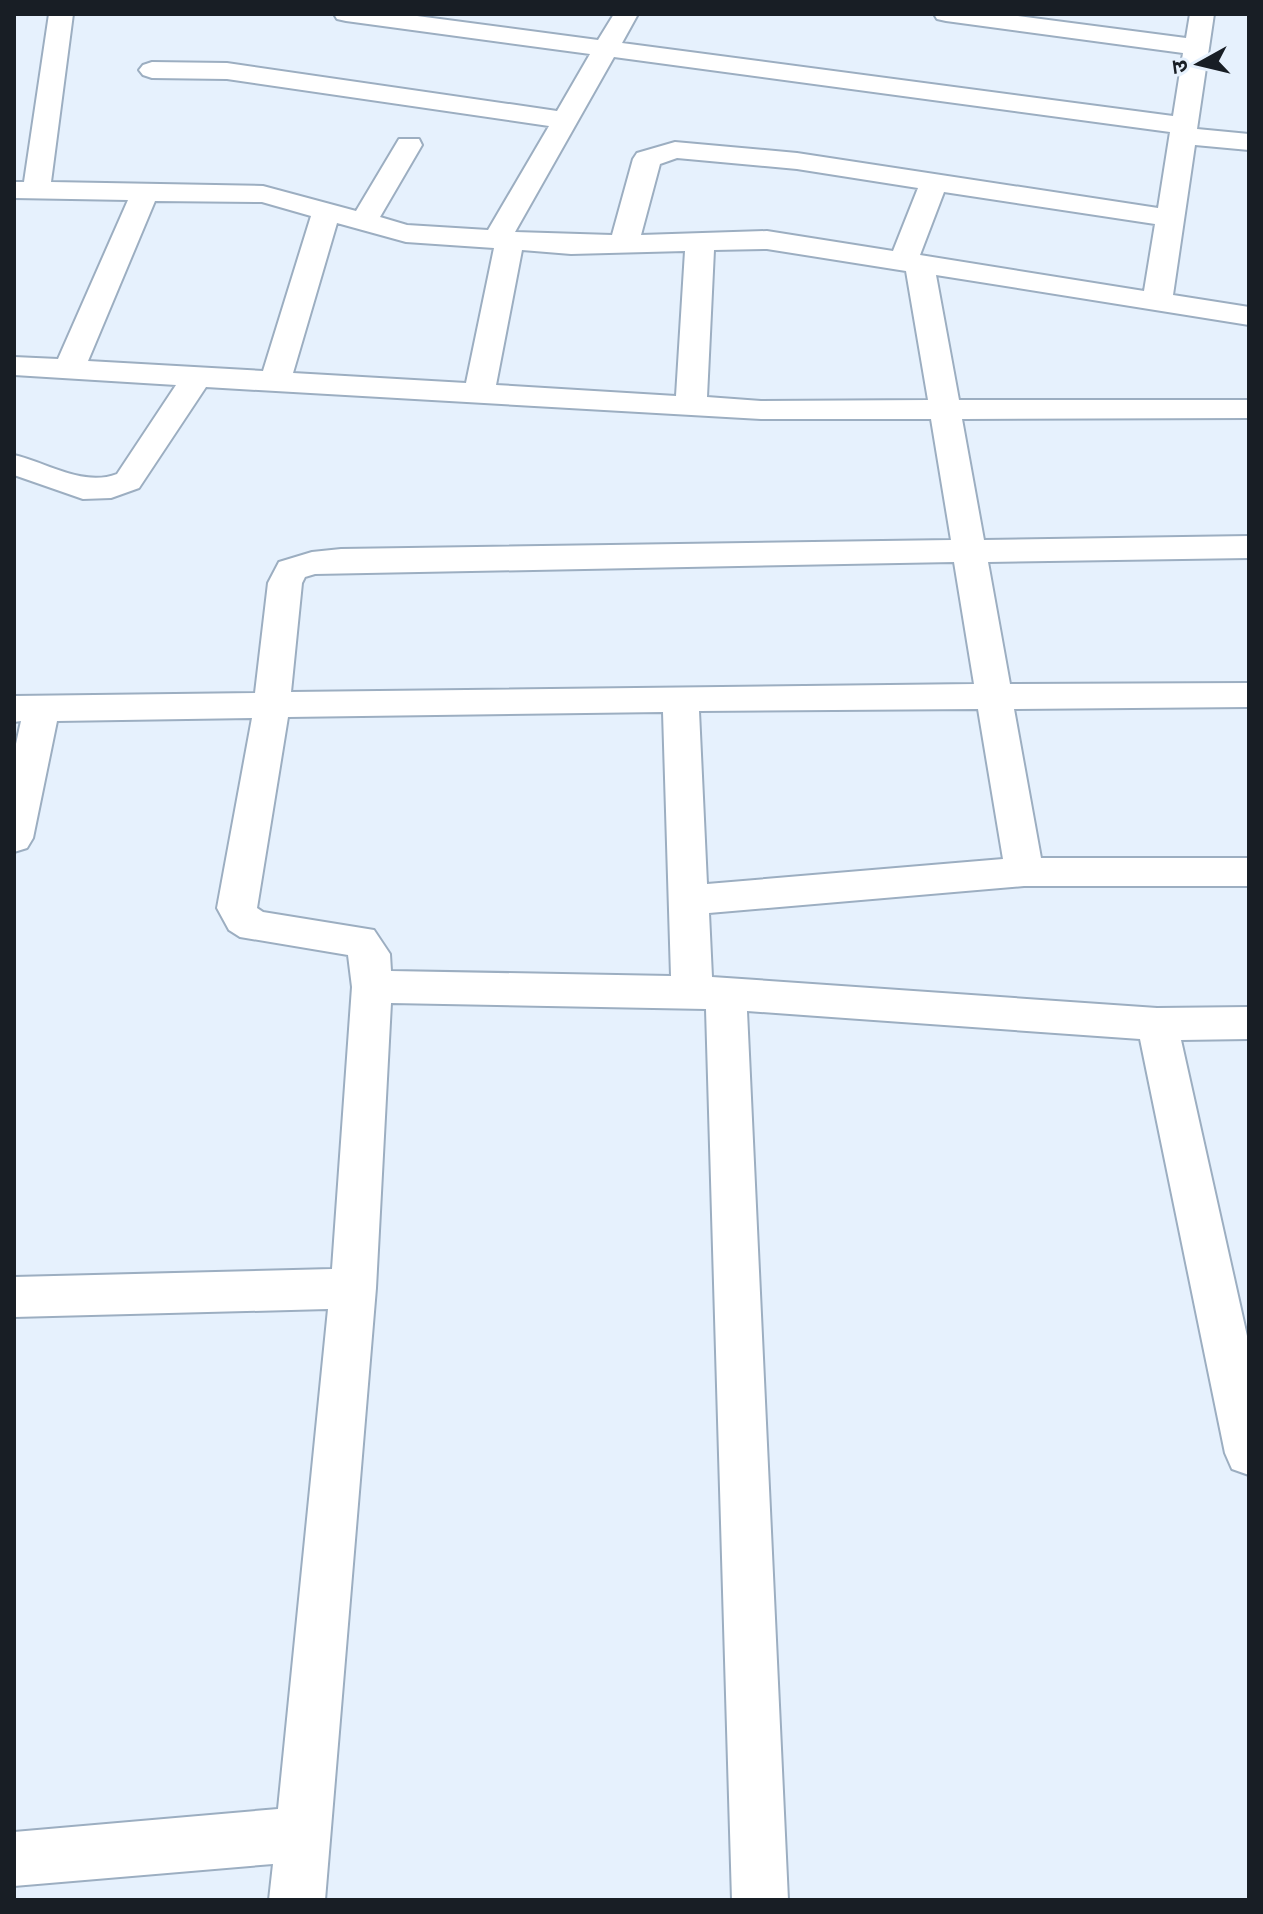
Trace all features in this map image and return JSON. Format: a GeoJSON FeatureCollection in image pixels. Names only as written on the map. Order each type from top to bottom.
{"type":"FeatureCollection","features":[{"type":"Feature","properties":{"kind":"street"},"geometry":{"type":"LineString","coordinates":[[61,14],[25,190],[263,194],[406,233],[571,245],[767,240],[1249,316]]}},
{"type":"Feature","properties":{"kind":"street"},"geometry":{"type":"LineString","coordinates":[[346,14],[607,47],[1249,142]]}},
{"type":"Feature","properties":{"kind":"street"},"geometry":{"type":"LineString","coordinates":[[479,393],[503,240],[565,120],[626,14]]}},
{"type":"Feature","properties":{"kind":"street"},"geometry":{"type":"LineString","coordinates":[[946,14],[1197,47]]}},
{"type":"Feature","properties":{"kind":"street"},"geometry":{"type":"LineString","coordinates":[[1157,302],[1202,14]]}},
{"type":"Feature","properties":{"kind":"street"},"geometry":{"type":"LineString","coordinates":[[152,70],[227,71],[565,120]]}},
{"type":"Feature","properties":{"kind":"street"},"geometry":{"type":"LineString","coordinates":[[364,221],[409,145]]}},
{"type":"Feature","properties":{"kind":"street"},"geometry":{"type":"LineString","coordinates":[[623,244],[635,212],[647,159],[675,150],[797,161],[1170,218]]}},
{"type":"Feature","properties":{"kind":"street"},"geometry":{"type":"LineString","coordinates":[[934,182],[912,264],[945,409],[1024,872]]}},
{"type":"Feature","properties":{"kind":"street"},"geometry":{"type":"LineString","coordinates":[[69,369],[146,190]]}},
{"type":"Feature","properties":{"kind":"street"},"geometry":{"type":"LineString","coordinates":[[275,381],[326,211]]}},
{"type":"Feature","properties":{"kind":"street"},"geometry":{"type":"LineString","coordinates":[[691,405],[700,242]]}},
{"type":"Feature","properties":{"kind":"street"},"geometry":{"type":"LineString","coordinates":[[14,366],[761,410],[1249,409]]}},
{"type":"Feature","properties":{"kind":"street"},"geometry":{"type":"LineString","coordinates":[[14,465],[95,493],[111,490],[128,481],[197,376]]}},
{"type":"Feature","properties":{"kind":"street"},"geometry":{"type":"LineString","coordinates":[[297,1900],[353,1288],[372,987],[370,954],[360,941],[254,926],[243,919],[237,908],[272,705],[285,583],[291,570],[312,563],[341,560],[1249,547]]}},
{"type":"Feature","properties":{"kind":"street"},"geometry":{"type":"LineString","coordinates":[[14,838],[28,708],[1249,695]]}},
{"type":"Feature","properties":{"kind":"street"},"geometry":{"type":"LineString","coordinates":[[681,699],[688,900],[709,994],[760,1900]]}},
{"type":"Feature","properties":{"kind":"street"},"geometry":{"type":"LineString","coordinates":[[688,900],[1024,872],[1249,872]]}},
{"type":"Feature","properties":{"kind":"street"},"geometry":{"type":"LineString","coordinates":[[372,987],[709,994],[1157,1024],[1249,1023]]}},
{"type":"Feature","properties":{"kind":"street"},"geometry":{"type":"LineString","coordinates":[[1157,1024],[1249,1453]]}},
{"type":"Feature","properties":{"kind":"street"},"geometry":{"type":"LineString","coordinates":[[14,1297],[353,1288]]}},
{"type":"Feature","properties":{"kind":"street"},"geometry":{"type":"LineString","coordinates":[[14,1859],[303,1834]]}}]}
